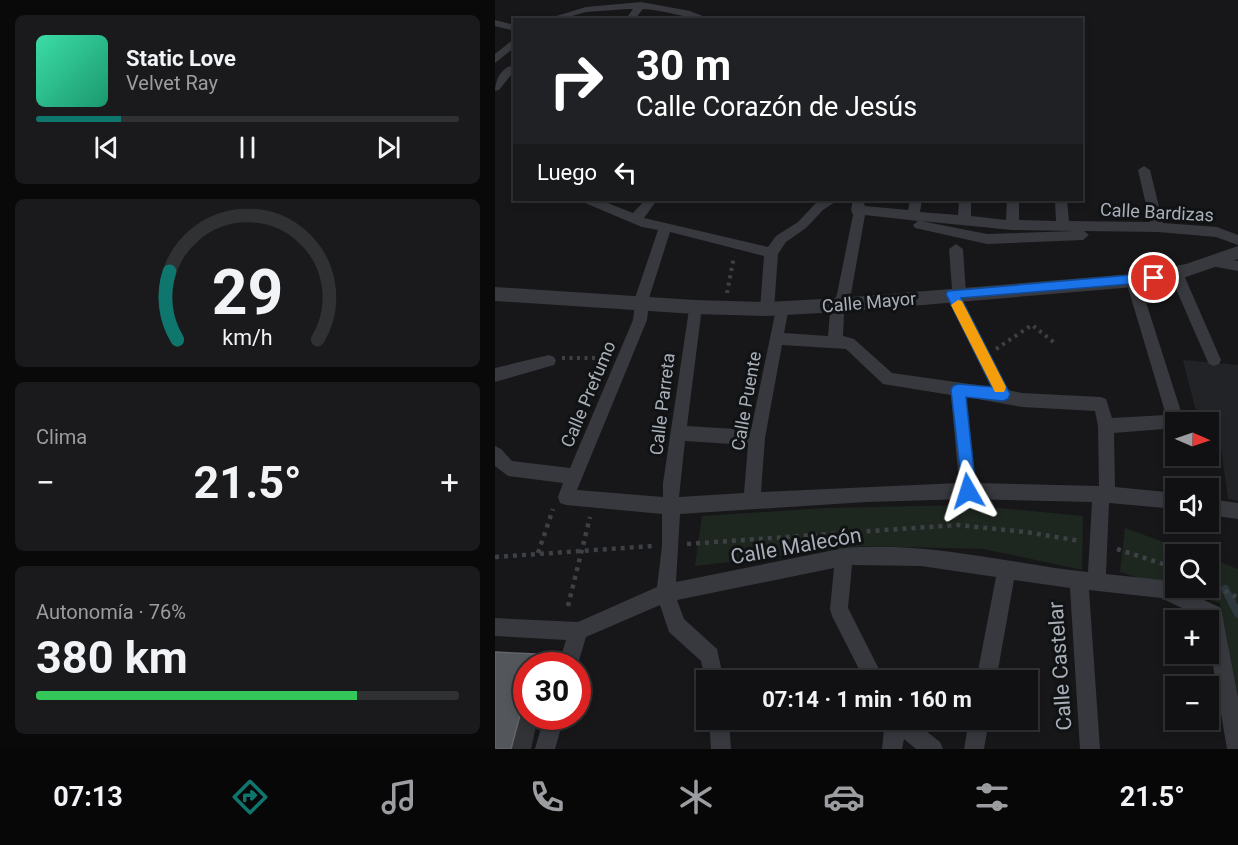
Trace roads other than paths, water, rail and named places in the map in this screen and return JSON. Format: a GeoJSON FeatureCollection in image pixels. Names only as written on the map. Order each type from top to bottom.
{"type":"FeatureCollection","features":[{"type":"Feature","properties":{"kind":"street"},"geometry":{"type":"LineString","coordinates":[[631,18],[641,5]]}},
{"type":"Feature","properties":{"kind":"street"},"geometry":{"type":"LineString","coordinates":[[552,18],[595,8],[641,5],[669,7],[703,18]]}},
{"type":"Feature","properties":{"kind":"street"},"geometry":{"type":"LineString","coordinates":[[495,23],[513,28]]}},
{"type":"Feature","properties":{"kind":"street"},"geometry":{"type":"LineString","coordinates":[[495,60],[513,43]]}},
{"type":"Feature","properties":{"kind":"street"},"geometry":{"type":"LineString","coordinates":[[495,68],[512,69]]}},
{"type":"Feature","properties":{"kind":"street"},"geometry":{"type":"LineString","coordinates":[[495,88],[512,69]]}},
{"type":"Feature","properties":{"kind":"street"},"geometry":{"type":"LineString","coordinates":[[1144,170],[1158,227]]}},
{"type":"Feature","properties":{"kind":"street"},"geometry":{"type":"LineString","coordinates":[[591,201],[647,224],[666,226],[771,254],[781,238],[802,225],[819,207],[830,201]]}},
{"type":"Feature","properties":{"kind":"street"},"geometry":{"type":"LineString","coordinates":[[635,220],[650,201]]}},
{"type":"Feature","properties":{"kind":"street","name":"Calle Bardizas"},"geometry":{"type":"LineString","coordinates":[[843,201],[987,239],[1128,233],[1238,242]]}},
{"type":"Feature","properties":{"kind":"street"},"geometry":{"type":"LineString","coordinates":[[913,216],[915,201]]}},
{"type":"Feature","properties":{"kind":"street"},"geometry":{"type":"LineString","coordinates":[[964,221],[965,201]]}},
{"type":"Feature","properties":{"kind":"street"},"geometry":{"type":"LineString","coordinates":[[1012,225],[1013,201]]}},
{"type":"Feature","properties":{"kind":"street"},"geometry":{"type":"LineString","coordinates":[[1061,201],[1063,226]]}},
{"type":"Feature","properties":{"kind":"street"},"geometry":{"type":"LineString","coordinates":[[835,342],[837,313],[858,206]]}},
{"type":"Feature","properties":{"kind":"street","name":"Calle Bardizas"},"geometry":{"type":"LineString","coordinates":[[858,206],[913,216],[1012,225],[1158,227],[1218,232],[1238,242]]}},
{"type":"Feature","properties":{"kind":"street","name":"Calle Prefumo"},"geometry":{"type":"LineString","coordinates":[[666,226],[643,295],[640,320],[574,477],[560,503],[671,506]]}},
{"type":"Feature","properties":{"kind":"street"},"geometry":{"type":"LineString","coordinates":[[956,249],[955,294],[1003,394]]}},
{"type":"Feature","properties":{"kind":"street","name":"Calle Mayor"},"geometry":{"type":"LineString","coordinates":[[495,294],[695,307],[774,309],[1133,281],[1216,262],[1238,252]]}},
{"type":"Feature","properties":{"kind":"street","name":"Calle Puente"},"geometry":{"type":"LineString","coordinates":[[752,500],[757,438],[776,339],[771,254]]}},
{"type":"Feature","properties":{"kind":"street"},"geometry":{"type":"LineString","coordinates":[[1216,262],[1238,266]]}},
{"type":"Feature","properties":{"kind":"street"},"geometry":{"type":"LineString","coordinates":[[1176,273],[1214,360]]}},
{"type":"Feature","properties":{"kind":"street"},"geometry":{"type":"LineString","coordinates":[[776,339],[849,343],[888,379],[958,390],[1003,394],[1022,400],[1101,404],[1105,426],[1176,421],[1133,281]]}},
{"type":"Feature","properties":{"kind":"street","name":"Calle Parreta"},"geometry":{"type":"LineString","coordinates":[[666,593],[671,546],[671,483],[695,307]]}},
{"type":"Feature","properties":{"kind":"street"},"geometry":{"type":"LineString","coordinates":[[495,375],[551,360]]}},
{"type":"Feature","properties":{"kind":"street"},"geometry":{"type":"LineString","coordinates":[[958,390],[968,491]]}},
{"type":"Feature","properties":{"kind":"street","name":"Calle Castelar"},"geometry":{"type":"LineString","coordinates":[[1090,749],[1088,581],[1100,503],[1108,484],[1105,426]]}},
{"type":"Feature","properties":{"kind":"street"},"geometry":{"type":"LineString","coordinates":[[679,433],[757,438]]}},
{"type":"Feature","properties":{"kind":"street"},"geometry":{"type":"LineString","coordinates":[[495,454],[508,468],[574,477]]}},
{"type":"Feature","properties":{"kind":"street"},"geometry":{"type":"LineString","coordinates":[[671,506],[866,494],[968,491],[1105,494],[1165,500]]}},
{"type":"Feature","properties":{"kind":"street"},"geometry":{"type":"LineString","coordinates":[[1219,508],[1238,511]]}},
{"type":"Feature","properties":{"kind":"street","name":"Calle Malecón"},"geometry":{"type":"LineString","coordinates":[[495,627],[578,631],[666,593],[844,557],[867,555],[921,557],[1088,581],[1162,589],[1214,615],[1237,749]]}},
{"type":"Feature","properties":{"kind":"street"},"geometry":{"type":"LineString","coordinates":[[844,557],[839,609],[870,670]]}},
{"type":"Feature","properties":{"kind":"street"},"geometry":{"type":"LineString","coordinates":[[988,670],[1007,568]]}},
{"type":"Feature","properties":{"kind":"street"},"geometry":{"type":"LineString","coordinates":[[666,593],[676,625],[710,656],[712,670]]}},
{"type":"Feature","properties":{"kind":"street"},"geometry":{"type":"LineString","coordinates":[[572,652],[578,631]]}},
{"type":"Feature","properties":{"kind":"street"},"geometry":{"type":"LineString","coordinates":[[545,749],[550,730]]}},
{"type":"Feature","properties":{"kind":"street"},"geometry":{"type":"LineString","coordinates":[[720,730],[721,749]]}},
{"type":"Feature","properties":{"kind":"street"},"geometry":{"type":"LineString","coordinates":[[893,749],[894,730]]}},
{"type":"Feature","properties":{"kind":"street"},"geometry":{"type":"LineString","coordinates":[[907,730],[933,749]]}},
{"type":"Feature","properties":{"kind":"street"},"geometry":{"type":"LineString","coordinates":[[974,749],[977,730]]}},
{"type":"Feature","properties":{"kind":"waterway"},"geometry":{"type":"LineString","coordinates":[[1225,589],[1238,614]]}}]}
